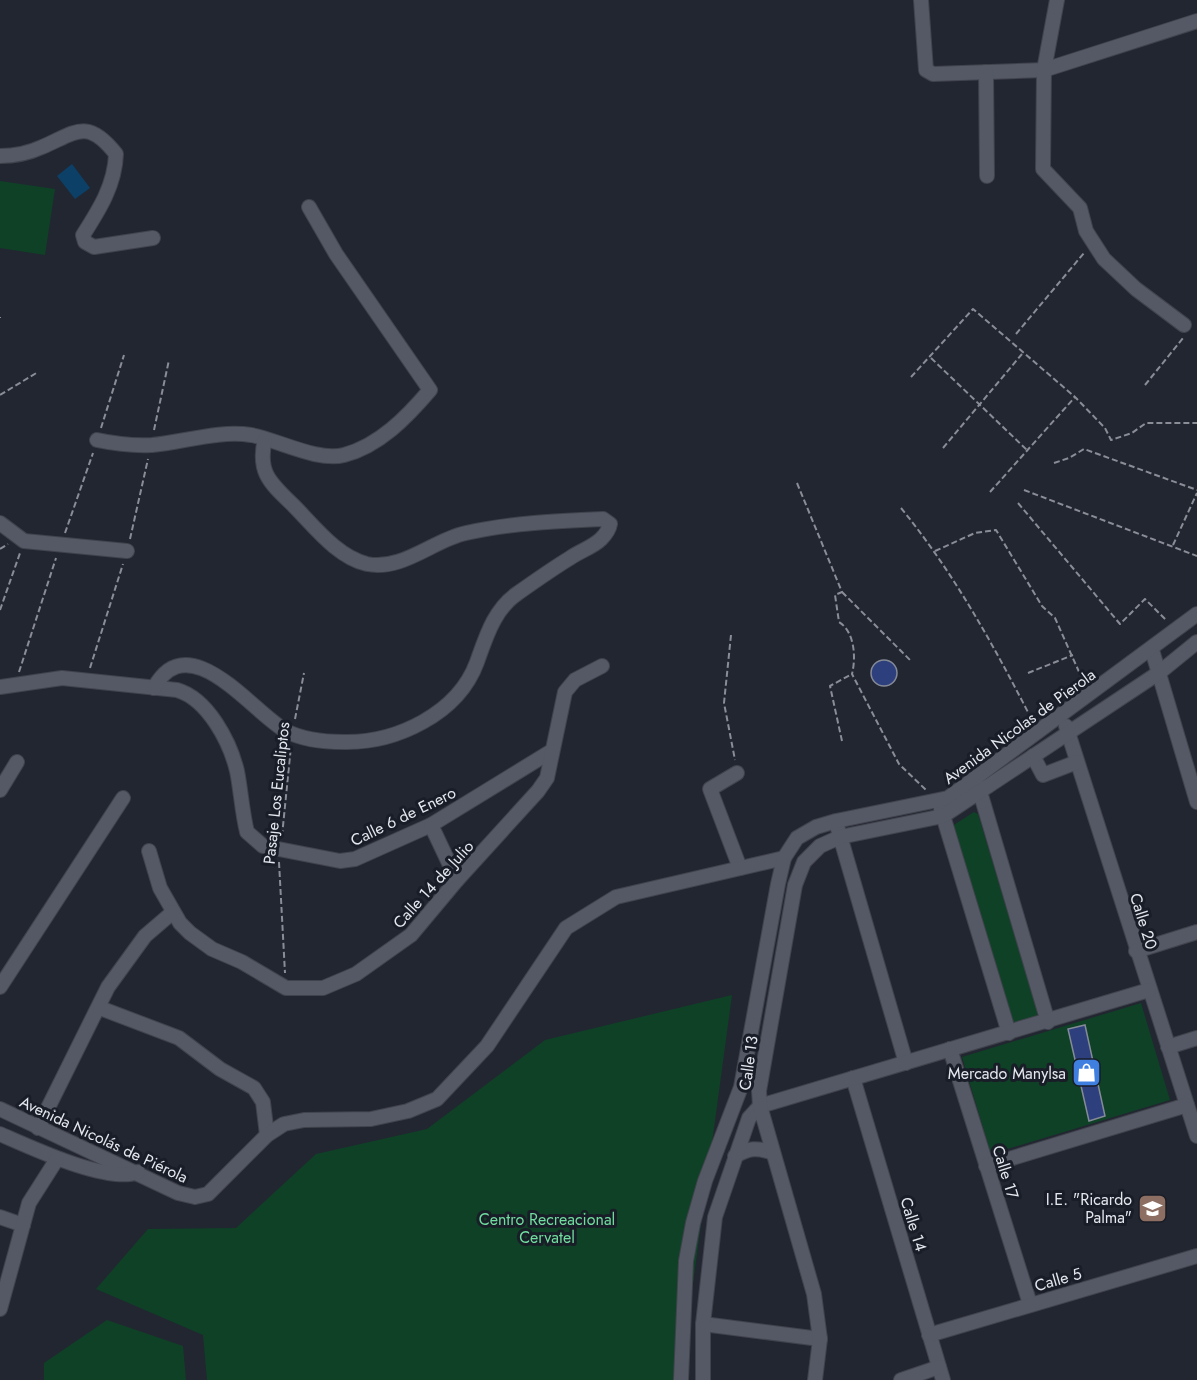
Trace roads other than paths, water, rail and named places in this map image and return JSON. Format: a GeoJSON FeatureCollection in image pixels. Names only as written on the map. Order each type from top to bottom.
{"type":"FeatureCollection","features":[{"type":"Feature","properties":{"kind":"street"},"geometry":{"type":"LineString","coordinates":[[921,0],[926,70],[933,74],[1044,70],[1197,21]]}},
{"type":"Feature","properties":{"kind":"street"},"geometry":{"type":"LineString","coordinates":[[1056,0],[1044,70],[1043,169],[1080,208],[1086,231],[1104,259],[1184,330]]}},
{"type":"Feature","properties":{"kind":"street"},"geometry":{"type":"LineString","coordinates":[[986,72],[987,176]]}},
{"type":"Feature","properties":{"kind":"street"},"geometry":{"type":"LineString","coordinates":[[0,156],[40,148],[72,131],[92,134],[116,154],[115,166],[102,205],[83,236],[85,242],[94,247],[153,238]]}},
{"type":"Feature","properties":{"kind":"street"},"geometry":{"type":"LineString","coordinates":[[98,440],[120,445],[151,445],[216,436],[249,435],[324,457],[344,455],[373,442],[409,414],[430,390],[336,254],[309,207]]}},
{"type":"Feature","properties":{"kind":"street"},"geometry":{"type":"LineString","coordinates":[[154,688],[161,675],[174,667],[202,669],[220,677],[273,722],[292,734],[336,742],[366,741],[399,733],[429,718],[454,697],[468,680],[488,630],[501,610],[517,594],[600,540],[610,530],[610,524],[603,519],[543,521],[464,534],[384,566],[366,563],[344,555],[272,485],[260,458],[265,439]]}},
{"type":"Feature","properties":{"kind":"street"},"geometry":{"type":"LineString","coordinates":[[0,523],[24,541],[127,551]]}},
{"type":"Feature","properties":{"kind":"street","name":"Avenida Nicolas de Pierola"},"geometry":{"type":"LineString","coordinates":[[784,858],[797,838],[816,827],[948,798],[975,776],[1152,650],[1197,614]]}},
{"type":"Feature","properties":{"kind":"street"},"geometry":{"type":"LineString","coordinates":[[944,816],[1068,731],[1160,672],[1197,642]]}},
{"type":"Feature","properties":{"kind":"street"},"geometry":{"type":"LineString","coordinates":[[1152,650],[1197,802]]}},
{"type":"Feature","properties":{"kind":"street","name":"Calle 14 de Julio"},"geometry":{"type":"LineString","coordinates":[[148,850],[158,882],[173,912],[190,933],[212,949],[242,962],[286,988],[308,990],[330,986],[371,964],[411,935],[457,880],[538,791],[547,778],[550,752],[567,688],[580,676],[602,666]]}},
{"type":"Feature","properties":{"kind":"street","name":"Calle 6 de Enero"},"geometry":{"type":"LineString","coordinates":[[0,687],[46,679],[86,680],[183,692],[210,716],[224,739],[236,770],[247,832],[263,846],[348,861],[373,853],[431,825],[550,752]]}},
{"type":"Feature","properties":{"kind":"street","name":"Calle 20"},"geometry":{"type":"LineString","coordinates":[[1063,715],[1136,951],[1197,1136]]}},
{"type":"Feature","properties":{"kind":"street"},"geometry":{"type":"LineString","coordinates":[[1033,756],[1043,775],[1077,762]]}},
{"type":"Feature","properties":{"kind":"street"},"geometry":{"type":"LineString","coordinates":[[0,790],[17,762]]}},
{"type":"Feature","properties":{"kind":"street"},"geometry":{"type":"LineString","coordinates":[[737,773],[710,789],[740,868]]}},
{"type":"Feature","properties":{"kind":"street"},"geometry":{"type":"LineString","coordinates":[[975,776],[1048,1022]]}},
{"type":"Feature","properties":{"kind":"street"},"geometry":{"type":"LineString","coordinates":[[0,987],[123,798]]}},
{"type":"Feature","properties":{"kind":"street"},"geometry":{"type":"LineString","coordinates":[[939,801],[1009,1033]]}},
{"type":"Feature","properties":{"kind":"street","name":"Calle 13"},"geometry":{"type":"LineString","coordinates":[[815,1380],[820,1339],[814,1294],[760,1106],[759,1091],[795,885],[804,862],[820,846],[840,837],[944,816]]}},
{"type":"Feature","properties":{"kind":"street"},"geometry":{"type":"LineString","coordinates":[[836,821],[906,1062]]}},
{"type":"Feature","properties":{"kind":"street"},"geometry":{"type":"LineString","coordinates":[[431,825],[457,880]]}},
{"type":"Feature","properties":{"kind":"street"},"geometry":{"type":"LineString","coordinates":[[681,1380],[686,1261],[693,1223],[705,1181],[741,1087],[784,858]]}},
{"type":"Feature","properties":{"kind":"street","name":"Avenida Nicolás de Piérola"},"geometry":{"type":"LineString","coordinates":[[0,1109],[138,1172],[178,1193],[195,1197],[208,1194],[267,1135],[284,1124],[304,1120],[371,1119],[408,1111],[437,1099],[487,1046],[566,928],[616,897],[784,858]]}},
{"type":"Feature","properties":{"kind":"street"},"geometry":{"type":"LineString","coordinates":[[38,1128],[100,1008],[108,987],[145,936],[173,912]]}},
{"type":"Feature","properties":{"kind":"street"},"geometry":{"type":"LineString","coordinates":[[1136,951],[1197,932]]}},
{"type":"Feature","properties":{"kind":"street"},"geometry":{"type":"LineString","coordinates":[[703,1380],[703,1324],[715,1217],[748,1118],[760,1106],[1048,1022],[1149,990]]}},
{"type":"Feature","properties":{"kind":"street"},"geometry":{"type":"LineString","coordinates":[[100,1008],[179,1038],[220,1069],[254,1088],[263,1102],[267,1135]]}},
{"type":"Feature","properties":{"kind":"street"},"geometry":{"type":"LineString","coordinates":[[1168,1047],[1197,1038]]}},
{"type":"Feature","properties":{"kind":"street","name":"Calle 17"},"geometry":{"type":"LineString","coordinates":[[950,1049],[1030,1304]]}},
{"type":"Feature","properties":{"kind":"street","name":"Calle 14"},"geometry":{"type":"LineString","coordinates":[[853,1078],[941,1374]]}},
{"type":"Feature","properties":{"kind":"street"},"geometry":{"type":"LineString","coordinates":[[986,1166],[1187,1105]]}},
{"type":"Feature","properties":{"kind":"street"},"geometry":{"type":"LineString","coordinates":[[0,1134],[57,1159],[116,1174],[130,1176],[138,1172]]}},
{"type":"Feature","properties":{"kind":"street"},"geometry":{"type":"LineString","coordinates":[[735,1156],[746,1149],[757,1148],[773,1153]]}},
{"type":"Feature","properties":{"kind":"street"},"geometry":{"type":"LineString","coordinates":[[0,1309],[29,1203],[57,1159]]}},
{"type":"Feature","properties":{"kind":"street"},"geometry":{"type":"LineString","coordinates":[[0,1217],[23,1225]]}},
{"type":"Feature","properties":{"kind":"street","name":"Calle 5"},"geometry":{"type":"LineString","coordinates":[[929,1335],[1197,1256]]}},
{"type":"Feature","properties":{"kind":"street"},"geometry":{"type":"LineString","coordinates":[[703,1324],[820,1339]]}},
{"type":"Feature","properties":{"kind":"street"},"geometry":{"type":"LineString","coordinates":[[902,1380],[941,1374]]}},
{"type":"Feature","properties":{"kind":"water"},"geometry":{"type":"Polygon","coordinates":[[[72,164],[90,188],[75,199],[57,176],[72,164]]]}},
{"type":"Feature","properties":{"kind":"place","name":"Mercado Manylsa"},"geometry":{"type":"Point","coordinates":[1087,1073]}},
{"type":"Feature","properties":{"kind":"place","name":"I.E. \"Ricardo Palma\""},"geometry":{"type":"Point","coordinates":[1153,1208]}},
{"type":"Feature","properties":{"kind":"park label","name":"Centro Recreacional Cervatel"},"geometry":{"type":"Point","coordinates":[547,1228]}}]}
